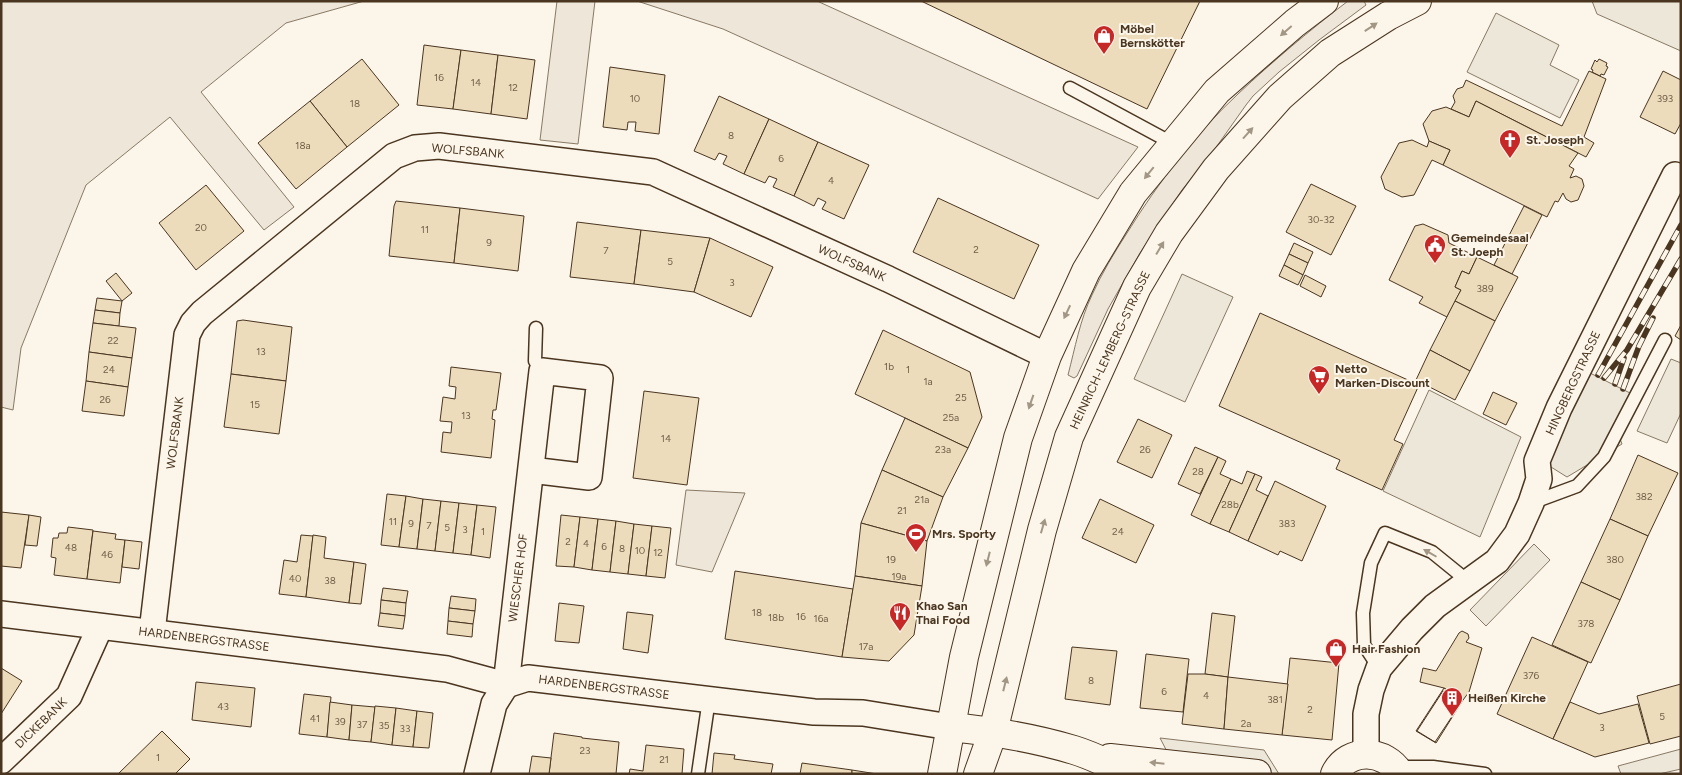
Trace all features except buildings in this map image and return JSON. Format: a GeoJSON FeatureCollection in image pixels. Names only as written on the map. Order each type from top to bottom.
{"type":"FeatureCollection","features":[{"type":"Feature","properties":{"kind":"street"},"geometry":{"type":"LineString","coordinates":[[942,774],[964,657],[1018,438],[1047,356],[1091,264],[1133,193],[1217,91],[1295,23],[1324,1]]}},
{"type":"Feature","properties":{"kind":"street","name":"HEINRICH-LEMBERG-STRASSE"},"geometry":{"type":"LineString","coordinates":[[978,774],[993,732],[1042,530],[1070,437],[1137,287],[1169,233],[1216,169],[1280,97],[1330,53],[1388,16],[1417,1]]}},
{"type":"Feature","properties":{"kind":"street","name":"WOLFSBANK"},"geometry":{"type":"LineString","coordinates":[[152,632],[187,335],[202,313],[284,244],[394,156],[415,148],[440,146],[653,172],[888,279],[1047,356]]}},
{"type":"Feature","properties":{"kind":"street","name":"HINGBERGSTRASSE"},"geometry":{"type":"LineString","coordinates":[[1366,753],[1366,714],[1371,690],[1379,668],[1412,629],[1435,606],[1497,561],[1517,534],[1539,479],[1537,461],[1560,408],[1675,175]]}},
{"type":"Feature","properties":{"kind":"street"},"geometry":{"type":"LineString","coordinates":[[531,470],[589,477],[600,378],[542,371]]}},
{"type":"Feature","properties":{"kind":"street","name":"WIESCHER HOF"},"geometry":{"type":"LineString","coordinates":[[506,685],[542,371]]}},
{"type":"Feature","properties":{"kind":"street","name":"HARDENBERGSTRASSE"},"geometry":{"type":"LineString","coordinates":[[1,614],[447,669],[506,685],[528,678],[814,712],[863,714],[993,732],[1060,746],[1088,755],[1131,774]]}},
{"type":"Feature","properties":{"kind":"street","name":"DICKEBANK"},"geometry":{"type":"LineString","coordinates":[[1,761],[69,696],[100,627]]}},
{"type":"Feature","properties":{"kind":"street"},"geometry":{"type":"LineString","coordinates":[[477,774],[494,704],[506,685]]}},
{"type":"Feature","properties":{"kind":"street"},"geometry":{"type":"LineString","coordinates":[[1335,774],[1338,768],[1350,758],[1366,753],[1382,757],[1398,770]]}},
{"type":"Feature","properties":{"kind":"street","name":"HARDENBERGSTRASSE"},"geometry":{"type":"LineString","coordinates":[[1088,755],[1257,774]]}},
{"type":"Feature","properties":{"kind":"lane"},"geometry":{"type":"LineString","coordinates":[[1070,88],[1172,144]]}},
{"type":"Feature","properties":{"kind":"lane"},"geometry":{"type":"LineString","coordinates":[[536,328],[534,361],[542,371]]}},
{"type":"Feature","properties":{"kind":"lane"},"geometry":{"type":"LineString","coordinates":[[1531,503],[1576,486],[1604,456],[1665,340]]}},
{"type":"Feature","properties":{"kind":"lane"},"geometry":{"type":"LineString","coordinates":[[1379,668],[1364,645],[1363,613],[1371,563],[1385,533],[1432,552],[1469,582]]}},
{"type":"Feature","properties":{"kind":"lane"},"geometry":{"type":"LineString","coordinates":[[698,774],[709,699]]}},
{"type":"Feature","properties":{"kind":"lane"},"geometry":{"type":"LineString","coordinates":[[1398,770],[1433,767],[1485,774]]}},
{"type":"Feature","properties":{"kind":"shaded area"},"geometry":{"type":"Polygon","coordinates":[[[1,1],[364,1],[286,23],[201,92],[294,207],[264,230],[170,117],[86,185],[21,348],[13,410],[1,407],[1,1]]]}},
{"type":"Feature","properties":{"kind":"shaded area"},"geometry":{"type":"Polygon","coordinates":[[[557,1],[595,1],[578,144],[540,140],[557,1]]]}},
{"type":"Feature","properties":{"kind":"shaded area"},"geometry":{"type":"Polygon","coordinates":[[[637,1],[817,1],[1138,147],[1098,199],[723,29],[637,1]]]}},
{"type":"Feature","properties":{"kind":"shaded area"},"geometry":{"type":"Polygon","coordinates":[[[1348,1],[1364,1],[1366,5],[1279,72],[1253,96],[1212,153],[1182,190],[1140,253],[1108,309],[1077,376],[1074,378],[1068,375],[1081,324],[1096,287],[1108,263],[1164,178],[1192,142],[1222,109],[1292,46],[1348,1]]]}},
{"type":"Feature","properties":{"kind":"shaded area"},"geometry":{"type":"Polygon","coordinates":[[[1592,1],[1681,1],[1681,51],[1597,14],[1592,1]]]}},
{"type":"Feature","properties":{"kind":"shaded area"},"geometry":{"type":"Polygon","coordinates":[[[1496,13],[1559,45],[1550,65],[1579,80],[1560,118],[1467,72],[1496,13]]]}},
{"type":"Feature","properties":{"kind":"shaded area"},"geometry":{"type":"Polygon","coordinates":[[[1182,274],[1233,297],[1185,402],[1134,379],[1182,274]]]}},
{"type":"Feature","properties":{"kind":"shaded area"},"geometry":{"type":"Polygon","coordinates":[[[1671,359],[1681,363],[1681,413],[1667,443],[1637,431],[1671,359]]]}},
{"type":"Feature","properties":{"kind":"shaded area"},"geometry":{"type":"Polygon","coordinates":[[[1586,371],[1632,394],[1615,425],[1622,444],[1567,477],[1543,462],[1586,371]]]}},
{"type":"Feature","properties":{"kind":"shaded area","name":"Netto Marken-Discount"},"geometry":{"type":"Polygon","coordinates":[[[1429,390],[1521,437],[1480,537],[1383,491],[1429,390]]]}},
{"type":"Feature","properties":{"kind":"shaded area"},"geometry":{"type":"Polygon","coordinates":[[[686,490],[745,493],[712,572],[676,565],[686,490]]]}},
{"type":"Feature","properties":{"kind":"shaded area"},"geometry":{"type":"Polygon","coordinates":[[[1534,544],[1550,560],[1486,626],[1470,610],[1534,544]]]}},
{"type":"Feature","properties":{"kind":"shaded area"},"geometry":{"type":"Polygon","coordinates":[[[1160,738],[1264,750],[1279,774],[1257,774],[1174,765],[1160,738]]]}},
{"type":"Feature","properties":{"kind":"shaded area"},"geometry":{"type":"Polygon","coordinates":[[[1681,749],[1681,769],[1659,774],[1621,774],[1618,766],[1681,749]]]}},
{"type":"Feature","properties":{"kind":"railway"},"geometry":{"type":"LineString","coordinates":[[1598,375],[1681,225]]}},
{"type":"Feature","properties":{"kind":"railway"},"geometry":{"type":"LineString","coordinates":[[1604,378],[1627,350],[1681,259]]}},
{"type":"Feature","properties":{"kind":"railway"},"geometry":{"type":"LineString","coordinates":[[1623,389],[1639,346],[1653,318]]}},
{"type":"Feature","properties":{"kind":"railway"},"geometry":{"type":"LineString","coordinates":[[1615,384],[1624,358]]}},
{"type":"Feature","properties":{"kind":"place","name":"Möbel Bernskötter"},"geometry":{"type":"Point","coordinates":[1104,55]}},
{"type":"Feature","properties":{"kind":"place","name":"St. Joseph"},"geometry":{"type":"Point","coordinates":[1510,159]}},
{"type":"Feature","properties":{"kind":"place","name":"Gemeindesaal St. Joeph"},"geometry":{"type":"Point","coordinates":[1435,264]}},
{"type":"Feature","properties":{"kind":"place","name":"Netto Marken-Discount"},"geometry":{"type":"Point","coordinates":[1319,395]}},
{"type":"Feature","properties":{"kind":"place","name":"Mrs. Sporty"},"geometry":{"type":"Point","coordinates":[916,553]}},
{"type":"Feature","properties":{"kind":"place","name":"Khao San Thai Food"},"geometry":{"type":"Point","coordinates":[900,632]}},
{"type":"Feature","properties":{"kind":"place","name":"Hair Fashion"},"geometry":{"type":"Point","coordinates":[1336,668]}},
{"type":"Feature","properties":{"kind":"place","name":"Heißen Kirche"},"geometry":{"type":"Point","coordinates":[1452,717]}}]}
